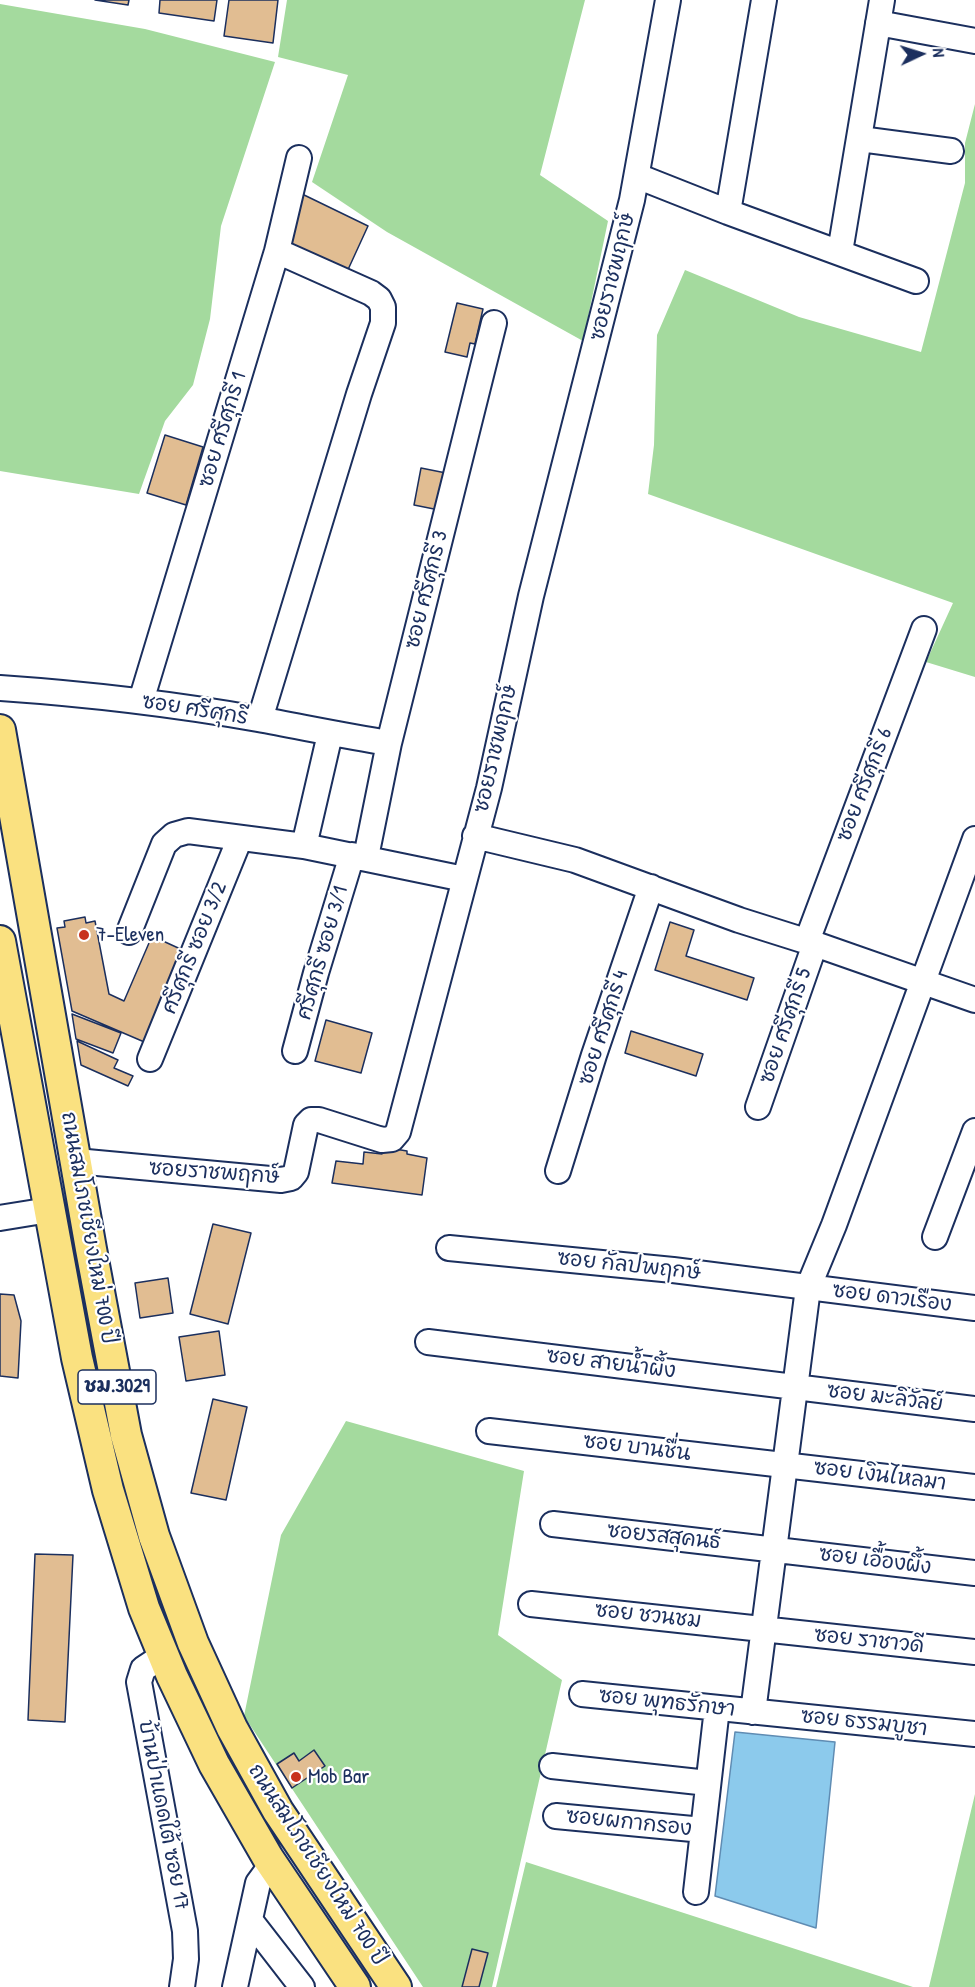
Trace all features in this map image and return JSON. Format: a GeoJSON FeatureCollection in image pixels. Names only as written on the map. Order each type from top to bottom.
{"type":"FeatureCollection","features":[{"type":"Feature","properties":{"kind":"main road","name":"ถนนสมโภชเชียงใหม่ 700 ปี"},"geometry":{"type":"LineString","coordinates":[[0,730],[126,1435],[154,1536],[193,1643],[232,1728],[278,1811],[396,1987]]}},
{"type":"Feature","properties":{"kind":"main road","name":"ถนนสมโภชเชียงใหม่ 700 ปี"},"geometry":{"type":"LineString","coordinates":[[0,941],[77,1358],[108,1490],[144,1608],[214,1764],[272,1864],[355,1987]]}},
{"type":"Feature","properties":{"kind":"street","name":"ซอยราชพฤกษ์"},"geometry":{"type":"LineString","coordinates":[[76,1161],[281,1180],[291,1178],[296,1172],[306,1125],[311,1120],[319,1120],[382,1140],[396,1136],[489,788],[531,596],[637,176],[668,0]]}},
{"type":"Feature","properties":{"kind":"street"},"geometry":{"type":"LineString","coordinates":[[728,212],[764,0]]}},
{"type":"Feature","properties":{"kind":"street"},"geometry":{"type":"LineString","coordinates":[[840,252],[880,11],[975,41]]}},
{"type":"Feature","properties":{"kind":"street"},"geometry":{"type":"LineString","coordinates":[[860,139],[951,151]]}},
{"type":"Feature","properties":{"kind":"street","name":"ซอย ศรีศุกรี 1"},"geometry":{"type":"LineString","coordinates":[[141,701],[277,252],[299,158]]}},
{"type":"Feature","properties":{"kind":"street"},"geometry":{"type":"LineString","coordinates":[[637,176],[916,281]]}},
{"type":"Feature","properties":{"kind":"street"},"geometry":{"type":"LineString","coordinates":[[260,719],[384,314],[379,299],[371,293],[277,252]]}},
{"type":"Feature","properties":{"kind":"street","name":"ซอย ศรีศุกรี 3"},"geometry":{"type":"LineString","coordinates":[[359,856],[494,323]]}},
{"type":"Feature","properties":{"kind":"street","name":"ซอย ศรีศุกรี 6"},"geometry":{"type":"LineString","coordinates":[[811,943],[924,629]]}},
{"type":"Feature","properties":{"kind":"street","name":"ซอย ศรีศุกรี"},"geometry":{"type":"LineString","coordinates":[[0,688],[141,701],[260,719],[330,734],[389,743]]}},
{"type":"Feature","properties":{"kind":"street"},"geometry":{"type":"LineString","coordinates":[[304,846],[330,734]]}},
{"type":"Feature","properties":{"kind":"street"},"geometry":{"type":"LineString","coordinates":[[129,932],[164,844],[174,835],[188,831],[304,846],[464,879]]}},
{"type":"Feature","properties":{"kind":"street"},"geometry":{"type":"LineString","coordinates":[[475,836],[558,855],[739,920],[975,1000]]}},
{"type":"Feature","properties":{"kind":"street","name":"ศรีศุกรี ซอย 3/2"},"geometry":{"type":"LineString","coordinates":[[150,1059],[240,838]]}},
{"type":"Feature","properties":{"kind":"street"},"geometry":{"type":"LineString","coordinates":[[753,1712],[808,1288],[834,1225],[975,839]]}},
{"type":"Feature","properties":{"kind":"street","name":"ศรีศุกรี ซอย 3/1"},"geometry":{"type":"LineString","coordinates":[[295,1051],[316,973],[359,856]]}},
{"type":"Feature","properties":{"kind":"street","name":"ซอย ศรีศุกรี 4"},"geometry":{"type":"LineString","coordinates":[[558,1171],[594,1055],[651,887]]}},
{"type":"Feature","properties":{"kind":"street","name":"ซอย ศรีศุกรี 5"},"geometry":{"type":"LineString","coordinates":[[758,1107],[811,943]]}},
{"type":"Feature","properties":{"kind":"street"},"geometry":{"type":"LineString","coordinates":[[934,1237],[975,1131]]}},
{"type":"Feature","properties":{"kind":"street"},"geometry":{"type":"LineString","coordinates":[[0,1218],[49,1210]]}},
{"type":"Feature","properties":{"kind":"street","name":"ซอย กัลปพฤกษ์"},"geometry":{"type":"LineString","coordinates":[[448,1248],[673,1270],[808,1288]]}},
{"type":"Feature","properties":{"kind":"street","name":"ซอย ดาวเรือง"},"geometry":{"type":"LineString","coordinates":[[808,1288],[975,1308]]}},
{"type":"Feature","properties":{"kind":"street","name":"ซอย สายน้ำผึ้ง"},"geometry":{"type":"LineString","coordinates":[[428,1342],[795,1386]]}},
{"type":"Feature","properties":{"kind":"street","name":"ซอย มะลิวัลย์"},"geometry":{"type":"LineString","coordinates":[[795,1386],[975,1409]]}},
{"type":"Feature","properties":{"kind":"street","name":"ซอย บานชื่น"},"geometry":{"type":"LineString","coordinates":[[489,1431],[785,1465]]}},
{"type":"Feature","properties":{"kind":"street","name":"ซอย เงินไหลมา"},"geometry":{"type":"LineString","coordinates":[[785,1465],[975,1487]]}},
{"type":"Feature","properties":{"kind":"street","name":"ซอยรสสุคนธ์"},"geometry":{"type":"LineString","coordinates":[[553,1524],[774,1550]]}},
{"type":"Feature","properties":{"kind":"street","name":"ซอย เอื้องผึ้ง"},"geometry":{"type":"LineString","coordinates":[[774,1550],[975,1573]]}},
{"type":"Feature","properties":{"kind":"street","name":"ซอย ชวนชม"},"geometry":{"type":"LineString","coordinates":[[531,1604],[764,1629]]}},
{"type":"Feature","properties":{"kind":"street","name":"ซอย ราชาวดี"},"geometry":{"type":"LineString","coordinates":[[764,1629],[975,1652]]}},
{"type":"Feature","properties":{"kind":"street","name":"บ้านป่าแดดใต้ ซอย 17"},"geometry":{"type":"LineString","coordinates":[[164,1655],[143,1669],[139,1682],[184,1931],[186,1959],[182,1987]]}},
{"type":"Feature","properties":{"kind":"street","name":"ซอย พุทธรักษา"},"geometry":{"type":"LineString","coordinates":[[582,1694],[753,1712]]}},
{"type":"Feature","properties":{"kind":"street"},"geometry":{"type":"LineString","coordinates":[[696,1892],[717,1708]]}},
{"type":"Feature","properties":{"kind":"street","name":"ซอย ธรรมบูชา"},"geometry":{"type":"LineString","coordinates":[[753,1712],[975,1734]]}},
{"type":"Feature","properties":{"kind":"street"},"geometry":{"type":"LineString","coordinates":[[552,1766],[708,1783]]}},
{"type":"Feature","properties":{"kind":"street","name":"ซอยผกากรอง"},"geometry":{"type":"LineString","coordinates":[[555,1816],[703,1830]]}},
{"type":"Feature","properties":{"kind":"street"},"geometry":{"type":"LineString","coordinates":[[235,1987],[258,1883],[272,1864]]}},
{"type":"Feature","properties":{"kind":"street"},"geometry":{"type":"LineString","coordinates":[[250,1920],[302,1987]]}},
{"type":"Feature","properties":{"kind":"green space"},"geometry":{"type":"Polygon","coordinates":[[[287,0],[585,0],[540,175],[608,221],[583,341],[387,232],[312,182],[348,75],[278,57],[287,0]]]}},
{"type":"Feature","properties":{"kind":"green space"},"geometry":{"type":"Polygon","coordinates":[[[0,4],[145,29],[275,62],[221,226],[210,319],[193,385],[165,421],[139,494],[0,471],[0,4]]]}},
{"type":"Feature","properties":{"kind":"green space"},"geometry":{"type":"Polygon","coordinates":[[[975,104],[975,677],[926,662],[953,603],[648,494],[654,445],[657,335],[685,270],[799,317],[921,352],[965,183],[965,143],[975,104]]]}},
{"type":"Feature","properties":{"kind":"green space"},"geometry":{"type":"Polygon","coordinates":[[[346,1421],[524,1471],[498,1635],[562,1680],[492,1987],[423,1987],[244,1716],[281,1535],[346,1421]]]}},
{"type":"Feature","properties":{"kind":"green space"},"geometry":{"type":"Polygon","coordinates":[[[975,1794],[975,1987],[929,1987],[975,1794]]]}},
{"type":"Feature","properties":{"kind":"green space"},"geometry":{"type":"Polygon","coordinates":[[[526,1862],[913,1987],[496,1987],[526,1862]]]}},
{"type":"Feature","properties":{"kind":"water"},"geometry":{"type":"Polygon","coordinates":[[[735,1732],[835,1742],[816,1928],[715,1896],[735,1732]]]}},
{"type":"Feature","properties":{"kind":"building"},"geometry":{"type":"Polygon","coordinates":[[[95,0],[129,0],[128,5],[95,0]]]}},
{"type":"Feature","properties":{"kind":"building"},"geometry":{"type":"Polygon","coordinates":[[[160,0],[217,0],[214,21],[159,13],[160,0]]]}},
{"type":"Feature","properties":{"kind":"building"},"geometry":{"type":"Polygon","coordinates":[[[229,0],[278,0],[273,43],[224,36],[229,0]]]}},
{"type":"Feature","properties":{"kind":"building"},"geometry":{"type":"Polygon","coordinates":[[[300,193],[368,226],[346,274],[285,246],[300,193]]]}},
{"type":"Feature","properties":{"kind":"building"},"geometry":{"type":"Polygon","coordinates":[[[457,303],[483,309],[475,344],[470,343],[467,357],[445,352],[457,303]]]}},
{"type":"Feature","properties":{"kind":"building"},"geometry":{"type":"Polygon","coordinates":[[[165,435],[203,447],[186,505],[147,493],[165,435]]]}},
{"type":"Feature","properties":{"kind":"building"},"geometry":{"type":"Polygon","coordinates":[[[421,468],[446,473],[444,511],[414,505],[421,468]]]}},
{"type":"Feature","properties":{"kind":"building"},"geometry":{"type":"Polygon","coordinates":[[[85,917],[86,923],[95,921],[109,994],[124,1001],[152,936],[187,952],[149,1044],[72,1011],[57,928],[65,927],[64,921],[85,917]]]}},
{"type":"Feature","properties":{"kind":"building"},"geometry":{"type":"Polygon","coordinates":[[[670,922],[694,930],[686,956],[754,978],[747,1000],[655,970],[670,922]]]}},
{"type":"Feature","properties":{"kind":"building"},"geometry":{"type":"Polygon","coordinates":[[[72,1014],[121,1033],[113,1053],[76,1039],[72,1014]]]}},
{"type":"Feature","properties":{"kind":"building"},"geometry":{"type":"Polygon","coordinates":[[[326,1020],[372,1033],[361,1073],[315,1061],[326,1020]]]}},
{"type":"Feature","properties":{"kind":"building"},"geometry":{"type":"Polygon","coordinates":[[[631,1031],[703,1054],[696,1076],[625,1053],[631,1031]]]}},
{"type":"Feature","properties":{"kind":"building"},"geometry":{"type":"Polygon","coordinates":[[[77,1041],[118,1060],[114,1068],[133,1076],[128,1086],[81,1065],[77,1041]]]}},
{"type":"Feature","properties":{"kind":"building"},"geometry":{"type":"Polygon","coordinates":[[[383,1147],[407,1151],[407,1154],[427,1158],[422,1195],[332,1183],[336,1161],[363,1164],[364,1152],[382,1154],[383,1147]]]}},
{"type":"Feature","properties":{"kind":"building"},"geometry":{"type":"Polygon","coordinates":[[[213,1224],[251,1233],[228,1324],[190,1314],[213,1224]]]}},
{"type":"Feature","properties":{"kind":"building"},"geometry":{"type":"Polygon","coordinates":[[[168,1278],[173,1313],[140,1318],[135,1283],[168,1278]]]}},
{"type":"Feature","properties":{"kind":"building"},"geometry":{"type":"Polygon","coordinates":[[[0,1294],[14,1295],[21,1321],[18,1378],[0,1376],[0,1294]]]}},
{"type":"Feature","properties":{"kind":"building"},"geometry":{"type":"Polygon","coordinates":[[[219,1331],[225,1375],[186,1381],[179,1337],[219,1331]]]}},
{"type":"Feature","properties":{"kind":"building"},"geometry":{"type":"Polygon","coordinates":[[[213,1399],[247,1407],[226,1500],[191,1493],[213,1399]]]}},
{"type":"Feature","properties":{"kind":"building"},"geometry":{"type":"Polygon","coordinates":[[[35,1554],[73,1555],[65,1722],[28,1720],[35,1554]]]}},
{"type":"Feature","properties":{"kind":"building","name":"Mob Bar"},"geometry":{"type":"Polygon","coordinates":[[[314,1750],[325,1766],[292,1788],[277,1764],[294,1753],[299,1761],[314,1750]]]}},
{"type":"Feature","properties":{"kind":"building"},"geometry":{"type":"Polygon","coordinates":[[[472,1949],[488,1953],[479,1987],[462,1987],[472,1949]]]}},
{"type":"Feature","properties":{"kind":"place","name":"7-Eleven"},"geometry":{"type":"Point","coordinates":[84,935]}},
{"type":"Feature","properties":{"kind":"place","name":"Mob Bar"},"geometry":{"type":"Point","coordinates":[296,1777]}}]}
